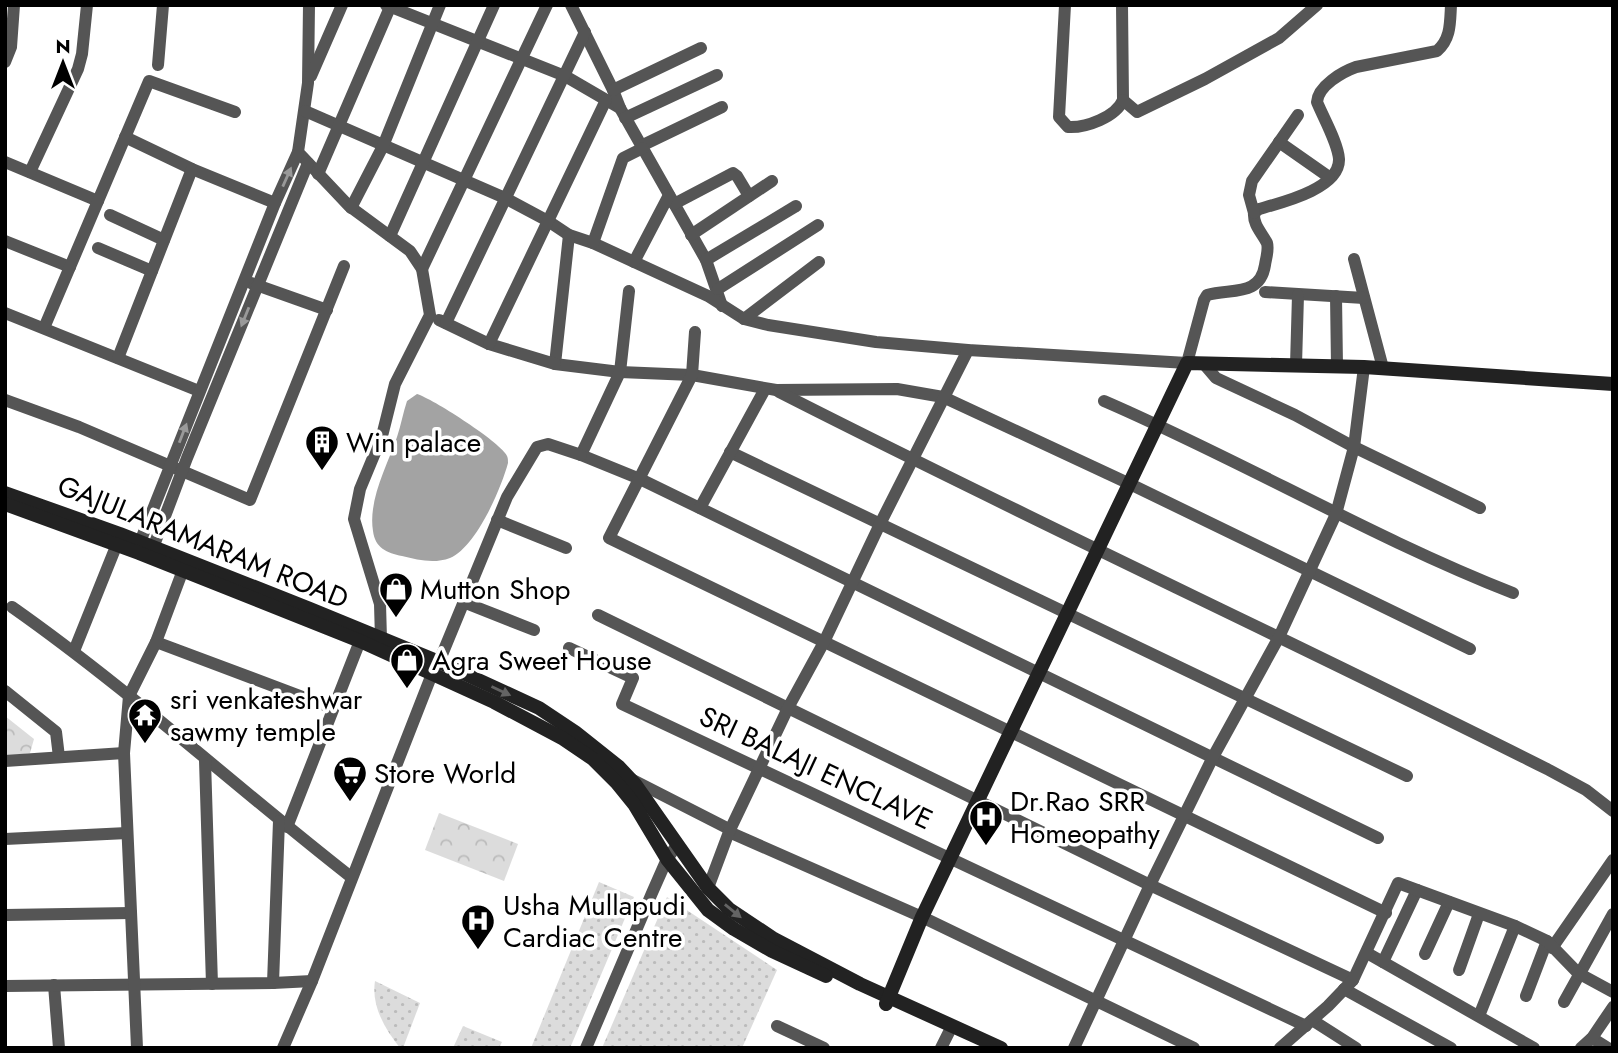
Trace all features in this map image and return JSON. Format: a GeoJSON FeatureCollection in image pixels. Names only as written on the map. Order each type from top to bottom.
{"type":"FeatureCollection","features":[{"type":"Feature","properties":{"kind":"main road"},"geometry":{"type":"LineString","coordinates":[[887,1000],[922,917],[1187,363],[1364,367],[1613,384]]}},
{"type":"Feature","properties":{"kind":"main road","name":"GAJULARAMARAM ROAD"},"geometry":{"type":"LineString","coordinates":[[5,493],[147,545],[381,639],[562,738],[593,759],[617,782],[634,803],[667,859],[708,910],[734,929],[772,951],[1001,1048]]}},
{"type":"Feature","properties":{"kind":"main road","name":"GAJULARAMARAM ROAD"},"geometry":{"type":"LineString","coordinates":[[5,504],[117,544],[360,641],[539,708],[602,752],[629,778],[708,888],[729,909],[774,939],[982,1048]]}},
{"type":"Feature","properties":{"kind":"street"},"geometry":{"type":"LineString","coordinates":[[5,62],[11,47],[14,5]]}},
{"type":"Feature","properties":{"kind":"street"},"geometry":{"type":"LineString","coordinates":[[30,172],[78,69],[87,5]]}},
{"type":"Feature","properties":{"kind":"street"},"geometry":{"type":"LineString","coordinates":[[158,65],[163,5]]}},
{"type":"Feature","properties":{"kind":"street"},"geometry":{"type":"LineString","coordinates":[[176,469],[199,391],[275,203],[299,152],[308,83],[309,5]]}},
{"type":"Feature","properties":{"kind":"street"},"geometry":{"type":"LineString","coordinates":[[308,83],[342,5]]}},
{"type":"Feature","properties":{"kind":"street"},"geometry":{"type":"LineString","coordinates":[[351,208],[383,145],[440,5]]}},
{"type":"Feature","properties":{"kind":"street"},"geometry":{"type":"LineString","coordinates":[[390,236],[494,5]]}},
{"type":"Feature","properties":{"kind":"street"},"geometry":{"type":"LineString","coordinates":[[422,270],[547,5]]}},
{"type":"Feature","properties":{"kind":"street"},"geometry":{"type":"LineString","coordinates":[[571,5],[610,95],[623,113],[706,260],[722,306]]}},
{"type":"Feature","properties":{"kind":"street"},"geometry":{"type":"LineString","coordinates":[[1065,5],[1059,117],[1068,127],[1076,127],[1120,108],[1123,100],[1122,5]]}},
{"type":"Feature","properties":{"kind":"street"},"geometry":{"type":"LineString","coordinates":[[1123,100],[1137,113],[1279,38],[1317,5]]}},
{"type":"Feature","properties":{"kind":"street"},"geometry":{"type":"LineString","coordinates":[[1254,213],[1259,209],[1304,196],[1337,169],[1339,161],[1317,102],[1320,92],[1344,72],[1356,67],[1437,51],[1445,44],[1449,32],[1451,5]]}},
{"type":"Feature","properties":{"kind":"street"},"geometry":{"type":"LineString","coordinates":[[318,174],[389,6],[610,95]]}},
{"type":"Feature","properties":{"kind":"street"},"geometry":{"type":"LineString","coordinates":[[446,323],[584,33]]}},
{"type":"Feature","properties":{"kind":"street"},"geometry":{"type":"LineString","coordinates":[[489,344],[610,95],[701,48]]}},
{"type":"Feature","properties":{"kind":"street"},"geometry":{"type":"LineString","coordinates":[[623,113],[717,75]]}},
{"type":"Feature","properties":{"kind":"street"},"geometry":{"type":"LineString","coordinates":[[44,328],[149,80],[235,113]]}},
{"type":"Feature","properties":{"kind":"street"},"geometry":{"type":"LineString","coordinates":[[593,243],[623,158],[722,107]]}},
{"type":"Feature","properties":{"kind":"street"},"geometry":{"type":"LineString","coordinates":[[305,111],[505,198],[569,235],[593,243],[708,296],[744,319],[876,342],[1187,363],[1204,300],[1208,295],[1248,290],[1258,282],[1264,272],[1268,248],[1254,218],[1249,195],[1252,181],[1298,115]]}},
{"type":"Feature","properties":{"kind":"street"},"geometry":{"type":"LineString","coordinates":[[125,137],[192,169],[275,203]]}},
{"type":"Feature","properties":{"kind":"street"},"geometry":{"type":"LineString","coordinates":[[1279,142],[1329,177]]}},
{"type":"Feature","properties":{"kind":"street"},"geometry":{"type":"LineString","coordinates":[[299,152],[351,208],[410,251],[422,270],[429,315],[395,384],[382,436],[360,489],[354,519],[380,604],[381,639]]}},
{"type":"Feature","properties":{"kind":"street"},"geometry":{"type":"LineString","coordinates":[[5,162],[98,201]]}},
{"type":"Feature","properties":{"kind":"street"},"geometry":{"type":"LineString","coordinates":[[147,545],[176,469],[308,163]]}},
{"type":"Feature","properties":{"kind":"street"},"geometry":{"type":"LineString","coordinates":[[118,358],[192,169]]}},
{"type":"Feature","properties":{"kind":"street"},"geometry":{"type":"LineString","coordinates":[[634,262],[671,199],[733,173],[749,196]]}},
{"type":"Feature","properties":{"kind":"street"},"geometry":{"type":"LineString","coordinates":[[691,235],[772,181]]}},
{"type":"Feature","properties":{"kind":"street"},"geometry":{"type":"LineString","coordinates":[[706,260],[796,206]]}},
{"type":"Feature","properties":{"kind":"street"},"geometry":{"type":"LineString","coordinates":[[110,215],[164,240]]}},
{"type":"Feature","properties":{"kind":"street"},"geometry":{"type":"LineString","coordinates":[[718,289],[818,225]]}},
{"type":"Feature","properties":{"kind":"street"},"geometry":{"type":"LineString","coordinates":[[555,364],[569,235]]}},
{"type":"Feature","properties":{"kind":"street"},"geometry":{"type":"LineString","coordinates":[[5,241],[70,267]]}},
{"type":"Feature","properties":{"kind":"street"},"geometry":{"type":"LineString","coordinates":[[98,248],[152,271]]}},
{"type":"Feature","properties":{"kind":"street"},"geometry":{"type":"LineString","coordinates":[[1354,259],[1384,368]]}},
{"type":"Feature","properties":{"kind":"street"},"geometry":{"type":"LineString","coordinates":[[744,319],[819,262]]}},
{"type":"Feature","properties":{"kind":"street"},"geometry":{"type":"LineString","coordinates":[[5,400],[79,427],[250,500],[344,266]]}},
{"type":"Feature","properties":{"kind":"street"},"geometry":{"type":"LineString","coordinates":[[244,280],[327,310]]}},
{"type":"Feature","properties":{"kind":"street"},"geometry":{"type":"LineString","coordinates":[[581,455],[620,372],[629,291]]}},
{"type":"Feature","properties":{"kind":"street"},"geometry":{"type":"LineString","coordinates":[[1265,292],[1364,298]]}},
{"type":"Feature","properties":{"kind":"street"},"geometry":{"type":"LineString","coordinates":[[1296,365],[1298,295]]}},
{"type":"Feature","properties":{"kind":"street"},"geometry":{"type":"LineString","coordinates":[[1336,296],[1337,366]]}},
{"type":"Feature","properties":{"kind":"street"},"geometry":{"type":"LineString","coordinates":[[5,313],[199,391]]}},
{"type":"Feature","properties":{"kind":"street"},"geometry":{"type":"LineString","coordinates":[[429,315],[489,344],[555,364],[620,372],[692,375],[771,390],[897,389],[943,397],[1130,484],[1470,649]]}},
{"type":"Feature","properties":{"kind":"street"},"geometry":{"type":"LineString","coordinates":[[695,332],[692,375],[609,538],[1386,913]]}},
{"type":"Feature","properties":{"kind":"street"},"geometry":{"type":"LineString","coordinates":[[708,888],[730,831],[788,708],[824,642],[968,350]]}},
{"type":"Feature","properties":{"kind":"street"},"geometry":{"type":"LineString","coordinates":[[1204,363],[1216,379],[1295,415],[1480,509]]}},
{"type":"Feature","properties":{"kind":"street"},"geometry":{"type":"LineString","coordinates":[[1074,1048],[1150,885],[1213,757],[1279,637],[1336,514],[1354,447],[1364,367]]}},
{"type":"Feature","properties":{"kind":"street"},"geometry":{"type":"LineString","coordinates":[[700,508],[730,452],[771,390]]}},
{"type":"Feature","properties":{"kind":"street"},"geometry":{"type":"LineString","coordinates":[[771,390],[1549,769],[1586,790],[1613,811]]}},
{"type":"Feature","properties":{"kind":"street"},"geometry":{"type":"LineString","coordinates":[[1104,401],[1336,514],[1513,593]]}},
{"type":"Feature","properties":{"kind":"street"},"geometry":{"type":"LineString","coordinates":[[283,1048],[435,668],[507,497],[537,447],[548,444],[640,479],[1378,838]]}},
{"type":"Feature","properties":{"kind":"street"},"geometry":{"type":"LineString","coordinates":[[730,452],[1407,776]]}},
{"type":"Feature","properties":{"kind":"street"},"geometry":{"type":"LineString","coordinates":[[498,520],[566,548]]}},
{"type":"Feature","properties":{"kind":"street"},"geometry":{"type":"LineString","coordinates":[[74,651],[117,544]]}},
{"type":"Feature","properties":{"kind":"street"},"geometry":{"type":"LineString","coordinates":[[137,1048],[124,753],[129,696],[156,642],[183,570]]}},
{"type":"Feature","properties":{"kind":"street"},"geometry":{"type":"LineString","coordinates":[[463,603],[534,630]]}},
{"type":"Feature","properties":{"kind":"street"},"geometry":{"type":"LineString","coordinates":[[12,607],[74,651],[351,877]]}},
{"type":"Feature","properties":{"kind":"street"},"geometry":{"type":"LineString","coordinates":[[598,615],[1349,984],[1451,1048]]}},
{"type":"Feature","properties":{"kind":"street"},"geometry":{"type":"LineString","coordinates":[[273,983],[283,824],[360,641]]}},
{"type":"Feature","properties":{"kind":"street"},"geometry":{"type":"LineString","coordinates":[[156,642],[332,708]]}},
{"type":"Feature","properties":{"kind":"street","name":"SRI BALAJI ENCLAVE"},"geometry":{"type":"LineString","coordinates":[[569,648],[633,678],[622,704],[1124,941],[1309,1023],[1356,1048]]}},
{"type":"Feature","properties":{"kind":"street"},"geometry":{"type":"LineString","coordinates":[[5,691],[56,732],[58,757]]}},
{"type":"Feature","properties":{"kind":"street"},"geometry":{"type":"LineString","coordinates":[[5,761],[124,753]]}},
{"type":"Feature","properties":{"kind":"street"},"geometry":{"type":"LineString","coordinates":[[205,760],[212,984]]}},
{"type":"Feature","properties":{"kind":"street"},"geometry":{"type":"LineString","coordinates":[[629,778],[730,831],[922,917],[1194,1048]]}},
{"type":"Feature","properties":{"kind":"street"},"geometry":{"type":"LineString","coordinates":[[5,839],[127,833]]}},
{"type":"Feature","properties":{"kind":"street"},"geometry":{"type":"LineString","coordinates":[[586,1048],[667,859],[677,845]]}},
{"type":"Feature","properties":{"kind":"street"},"geometry":{"type":"LineString","coordinates":[[1526,996],[1549,944],[1613,860]]}},
{"type":"Feature","properties":{"kind":"street"},"geometry":{"type":"LineString","coordinates":[[1280,1048],[1349,984],[1367,953],[1398,883],[1515,926],[1549,944],[1578,973],[1613,992]]}},
{"type":"Feature","properties":{"kind":"street"},"geometry":{"type":"LineString","coordinates":[[1383,962],[1418,890]]}},
{"type":"Feature","properties":{"kind":"street"},"geometry":{"type":"LineString","coordinates":[[1425,954],[1449,902]]}},
{"type":"Feature","properties":{"kind":"street"},"geometry":{"type":"LineString","coordinates":[[5,915],[131,913]]}},
{"type":"Feature","properties":{"kind":"street"},"geometry":{"type":"LineString","coordinates":[[1459,970],[1479,914]]}},
{"type":"Feature","properties":{"kind":"street"},"geometry":{"type":"LineString","coordinates":[[1564,1002],[1613,914]]}},
{"type":"Feature","properties":{"kind":"street"},"geometry":{"type":"LineString","coordinates":[[1479,1016],[1515,926]]}},
{"type":"Feature","properties":{"kind":"street"},"geometry":{"type":"LineString","coordinates":[[1367,953],[1534,1048]]}},
{"type":"Feature","properties":{"kind":"street"},"geometry":{"type":"LineString","coordinates":[[5,986],[312,981]]}},
{"type":"Feature","properties":{"kind":"street"},"geometry":{"type":"LineString","coordinates":[[54,985],[59,1048]]}},
{"type":"Feature","properties":{"kind":"street"},"geometry":{"type":"LineString","coordinates":[[1581,1048],[1592,1038],[1613,1007]]}},
{"type":"Feature","properties":{"kind":"street"},"geometry":{"type":"LineString","coordinates":[[777,1026],[824,1048]]}},
{"type":"Feature","properties":{"kind":"street"},"geometry":{"type":"LineString","coordinates":[[941,1048],[949,1032]]}},
{"type":"Feature","properties":{"kind":"street"},"geometry":{"type":"LineString","coordinates":[[1592,1038],[1608,1048]]}},
{"type":"Feature","properties":{"kind":"green space"},"geometry":{"type":"Polygon","coordinates":[[[5,716],[34,739],[30,753],[5,757],[5,716]]]}},
{"type":"Feature","properties":{"kind":"green space"},"geometry":{"type":"Polygon","coordinates":[[[439,813],[518,844],[504,881],[425,850],[439,813]]]}},
{"type":"Feature","properties":{"kind":"green space"},"geometry":{"type":"Polygon","coordinates":[[[599,882],[634,897],[570,1048],[531,1048],[599,882]]]}},
{"type":"Feature","properties":{"kind":"green space"},"geometry":{"type":"Polygon","coordinates":[[[667,897],[777,970],[742,1048],[602,1048],[667,897]]]}},
{"type":"Feature","properties":{"kind":"green space"},"geometry":{"type":"Polygon","coordinates":[[[375,981],[420,1003],[403,1048],[394,1041],[380,1017],[375,999],[375,981]]]}},
{"type":"Feature","properties":{"kind":"green space"},"geometry":{"type":"Polygon","coordinates":[[[463,1026],[502,1042],[499,1048],[453,1048],[463,1026]]]}},
{"type":"Feature","properties":{"kind":"shaded area"},"geometry":{"type":"Polygon","coordinates":[[[417,394],[477,429],[499,447],[508,459],[500,487],[478,530],[460,552],[438,561],[420,560],[387,551],[376,542],[373,531],[373,507],[379,483],[397,437],[407,401],[417,394]]]}},
{"type":"Feature","properties":{"kind":"place","name":"Win palace"},"geometry":{"type":"Point","coordinates":[322,472]}},
{"type":"Feature","properties":{"kind":"place","name":"Mutton Shop"},"geometry":{"type":"Point","coordinates":[396,619]}},
{"type":"Feature","properties":{"kind":"place","name":"Agra Sweet House"},"geometry":{"type":"Point","coordinates":[407,690]}},
{"type":"Feature","properties":{"kind":"place","name":"sri venkateshwar sawmy temple"},"geometry":{"type":"Point","coordinates":[145,745]}},
{"type":"Feature","properties":{"kind":"place","name":"Store World"},"geometry":{"type":"Point","coordinates":[350,803]}},
{"type":"Feature","properties":{"kind":"place","name":"Dr.Rao SRR Homeopathy"},"geometry":{"type":"Point","coordinates":[986,847]}},
{"type":"Feature","properties":{"kind":"place","name":"Usha Mullapudi Cardiac Centre"},"geometry":{"type":"Point","coordinates":[478,951]}}]}
